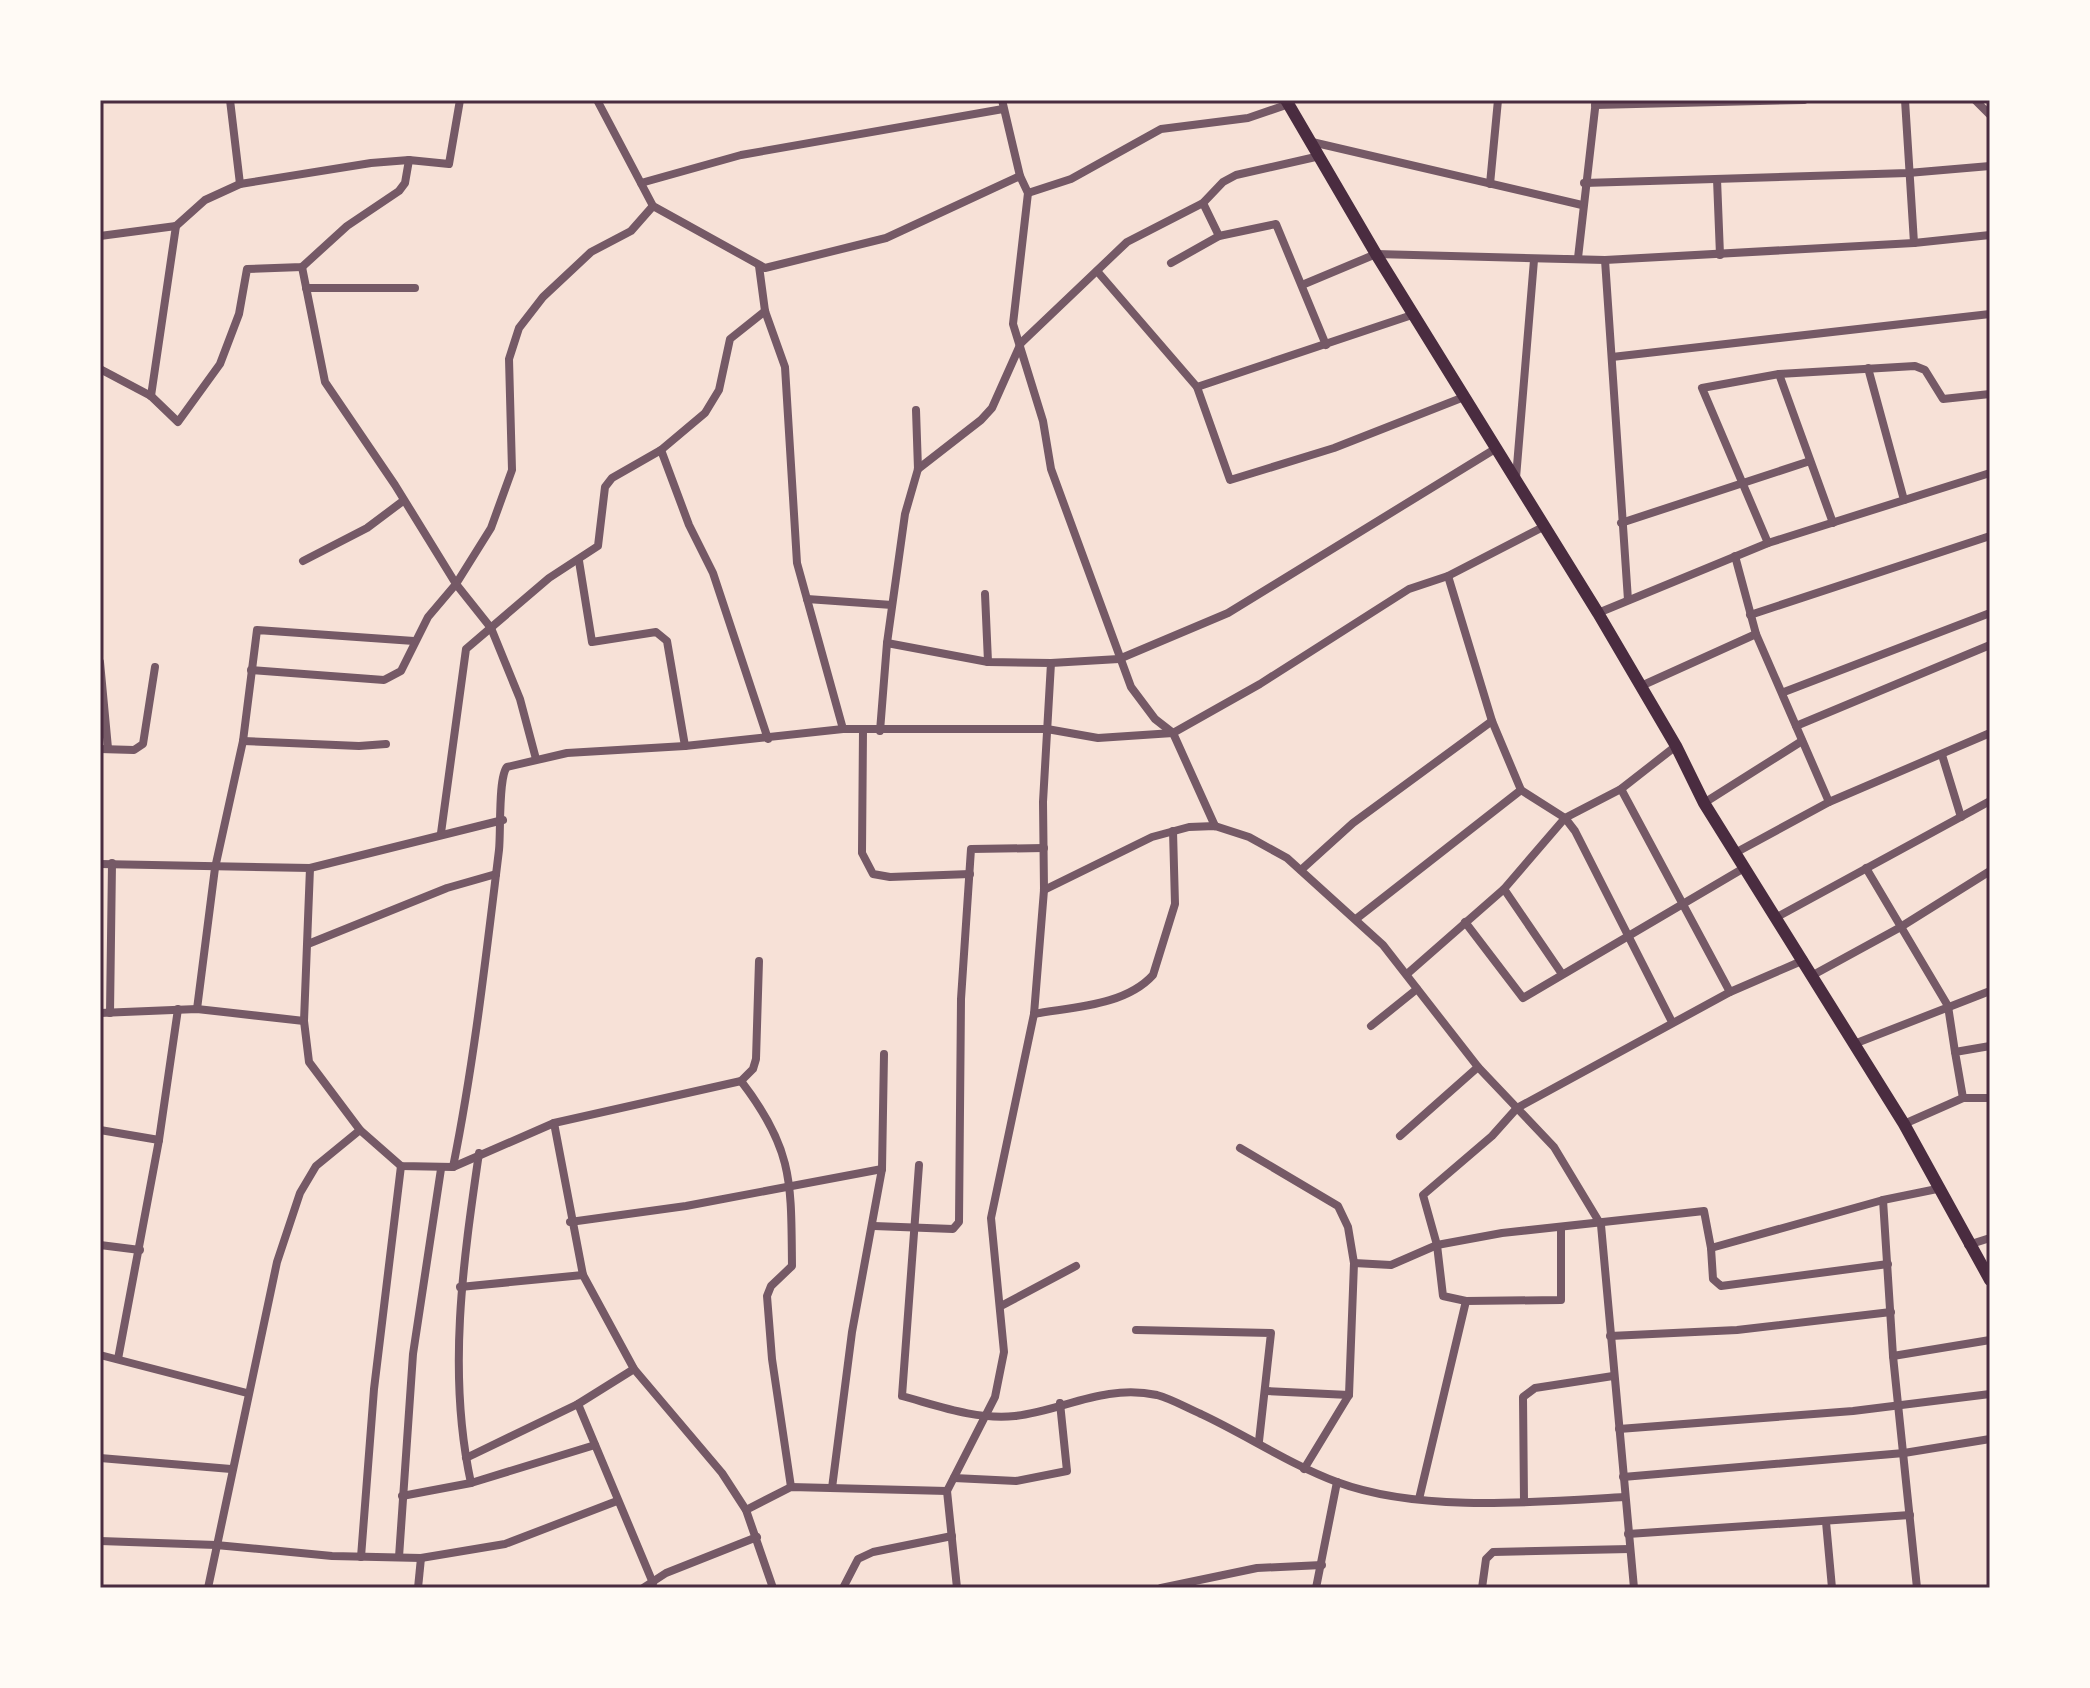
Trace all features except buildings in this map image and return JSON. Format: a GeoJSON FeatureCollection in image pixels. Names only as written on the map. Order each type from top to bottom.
{"type":"FeatureCollection","features":[{"type":"Feature","properties":{"kind":"main road"},"geometry":{"type":"LineString","coordinates":[[1288,102],[1376,254],[1598,613],[1676,746],[1704,803],[1904,1124],[1937,1189],[1990,1280]]}},
{"type":"Feature","properties":{"kind":"street"},"geometry":{"type":"LineString","coordinates":[[230,100],[240,184]]}},
{"type":"Feature","properties":{"kind":"street"},"geometry":{"type":"LineString","coordinates":[[100,236],[176,226],[205,200],[240,184],[409,160],[449,164],[460,100]]}},
{"type":"Feature","properties":{"kind":"street"},"geometry":{"type":"LineString","coordinates":[[597,100],[653,206],[759,266],[770,269],[886,238],[1020,176]]}},
{"type":"Feature","properties":{"kind":"street"},"geometry":{"type":"LineString","coordinates":[[1490,184],[1498,100]]}},
{"type":"Feature","properties":{"kind":"street"},"geometry":{"type":"LineString","coordinates":[[1578,258],[1584,183],[1596,103],[1804,100]]}},
{"type":"Feature","properties":{"kind":"street"},"geometry":{"type":"LineString","coordinates":[[1905,100],[1914,243]]}},
{"type":"Feature","properties":{"kind":"street"},"geometry":{"type":"LineString","coordinates":[[1975,100],[1990,115]]}},
{"type":"Feature","properties":{"kind":"street"},"geometry":{"type":"LineString","coordinates":[[1028,193],[1071,179],[1161,129],[1248,118],[1288,102]]}},
{"type":"Feature","properties":{"kind":"street"},"geometry":{"type":"LineString","coordinates":[[641,183],[741,155],[1002,105],[1020,176],[1028,193],[1012,308],[1013,324],[1021,343],[1051,469],[1119,659],[1144,707],[1173,733],[1215,826]]}},
{"type":"Feature","properties":{"kind":"street"},"geometry":{"type":"LineString","coordinates":[[1312,142],[1582,205]]}},
{"type":"Feature","properties":{"kind":"street"},"geometry":{"type":"LineString","coordinates":[[918,469],[992,408],[1021,343],[1140,232],[1203,203],[1223,182],[1236,175],[1320,156]]}},
{"type":"Feature","properties":{"kind":"street"},"geometry":{"type":"LineString","coordinates":[[100,369],[151,396],[178,422],[220,364],[239,314],[247,269],[302,267],[347,226],[399,191],[405,183],[409,160]]}},
{"type":"Feature","properties":{"kind":"street"},"geometry":{"type":"LineString","coordinates":[[1584,183],[1908,173],[1990,166]]}},
{"type":"Feature","properties":{"kind":"street"},"geometry":{"type":"LineString","coordinates":[[1717,179],[1720,255]]}},
{"type":"Feature","properties":{"kind":"street"},"geometry":{"type":"LineString","coordinates":[[1203,203],[1219,236]]}},
{"type":"Feature","properties":{"kind":"street"},"geometry":{"type":"LineString","coordinates":[[251,670],[384,680],[401,671],[428,617],[456,584],[491,528],[512,470],[509,359],[519,328],[543,297],[591,252],[631,231],[653,206]]}},
{"type":"Feature","properties":{"kind":"street"},"geometry":{"type":"LineString","coordinates":[[1171,263],[1219,236],[1276,224],[1326,345]]}},
{"type":"Feature","properties":{"kind":"street"},"geometry":{"type":"LineString","coordinates":[[151,396],[176,226]]}},
{"type":"Feature","properties":{"kind":"street"},"geometry":{"type":"LineString","coordinates":[[1302,285],[1376,254],[1605,260],[1914,243],[1990,235]]}},
{"type":"Feature","properties":{"kind":"street"},"geometry":{"type":"LineString","coordinates":[[1516,479],[1534,260]]}},
{"type":"Feature","properties":{"kind":"street"},"geometry":{"type":"LineString","coordinates":[[1605,260],[1628,600]]}},
{"type":"Feature","properties":{"kind":"street"},"geometry":{"type":"LineString","coordinates":[[759,266],[765,311],[785,367],[797,563],[843,729]]}},
{"type":"Feature","properties":{"kind":"street"},"geometry":{"type":"LineString","coordinates":[[302,267],[325,382],[456,584],[491,628],[520,699],[536,759]]}},
{"type":"Feature","properties":{"kind":"street"},"geometry":{"type":"LineString","coordinates":[[1097,271],[1197,387],[1230,480],[1334,448],[1464,397]]}},
{"type":"Feature","properties":{"kind":"street"},"geometry":{"type":"LineString","coordinates":[[306,288],[415,288]]}},
{"type":"Feature","properties":{"kind":"street"},"geometry":{"type":"LineString","coordinates":[[441,833],[463,662],[472,642],[549,578],[598,546],[605,487],[612,478],[661,450],[705,413],[719,390],[730,339],[765,311]]}},
{"type":"Feature","properties":{"kind":"street"},"geometry":{"type":"LineString","coordinates":[[1197,387],[1415,314]]}},
{"type":"Feature","properties":{"kind":"street"},"geometry":{"type":"LineString","coordinates":[[1612,357],[1990,314]]}},
{"type":"Feature","properties":{"kind":"street"},"geometry":{"type":"LineString","coordinates":[[1768,543],[1702,388],[1779,374],[1919,367],[1943,399],[1990,394]]}},
{"type":"Feature","properties":{"kind":"street"},"geometry":{"type":"LineString","coordinates":[[1868,368],[1904,500]]}},
{"type":"Feature","properties":{"kind":"street"},"geometry":{"type":"LineString","coordinates":[[1779,374],[1833,523]]}},
{"type":"Feature","properties":{"kind":"street"},"geometry":{"type":"LineString","coordinates":[[880,731],[887,643],[905,514],[918,469],[916,410]]}},
{"type":"Feature","properties":{"kind":"street"},"geometry":{"type":"LineString","coordinates":[[887,643],[988,662],[1051,663],[1119,659],[1228,613],[1495,449]]}},
{"type":"Feature","properties":{"kind":"street"},"geometry":{"type":"LineString","coordinates":[[661,450],[689,525],[713,573],[768,739]]}},
{"type":"Feature","properties":{"kind":"street"},"geometry":{"type":"LineString","coordinates":[[1621,523],[1742,486],[1810,461]]}},
{"type":"Feature","properties":{"kind":"street"},"geometry":{"type":"LineString","coordinates":[[1598,613],[1768,543],[1990,473]]}},
{"type":"Feature","properties":{"kind":"street"},"geometry":{"type":"LineString","coordinates":[[303,561],[367,528],[403,501]]}},
{"type":"Feature","properties":{"kind":"street"},"geometry":{"type":"LineString","coordinates":[[453,1167],[503,820],[502,772],[507,767],[567,753],[768,739],[843,729],[1047,729],[1098,738],[1173,733],[1260,684],[1409,589],[1448,576],[1545,526]]}},
{"type":"Feature","properties":{"kind":"street"},"geometry":{"type":"LineString","coordinates":[[1750,615],[1990,536]]}},
{"type":"Feature","properties":{"kind":"street"},"geometry":{"type":"LineString","coordinates":[[1735,556],[1756,634],[1784,692],[1829,802]]}},
{"type":"Feature","properties":{"kind":"street"},"geometry":{"type":"LineString","coordinates":[[579,561],[592,642],[656,632],[667,641],[685,746]]}},
{"type":"Feature","properties":{"kind":"street"},"geometry":{"type":"LineString","coordinates":[[1448,576],[1492,721],[1521,790],[1565,818],[1575,831],[1672,1022]]}},
{"type":"Feature","properties":{"kind":"street"},"geometry":{"type":"LineString","coordinates":[[985,594],[988,662]]}},
{"type":"Feature","properties":{"kind":"street"},"geometry":{"type":"LineString","coordinates":[[807,599],[892,605]]}},
{"type":"Feature","properties":{"kind":"street"},"geometry":{"type":"LineString","coordinates":[[1784,692],[1990,613]]}},
{"type":"Feature","properties":{"kind":"street"},"geometry":{"type":"LineString","coordinates":[[197,1009],[215,868],[243,741],[254,635],[262,628],[414,641]]}},
{"type":"Feature","properties":{"kind":"street"},"geometry":{"type":"LineString","coordinates":[[1641,686],[1756,634]]}},
{"type":"Feature","properties":{"kind":"street"},"geometry":{"type":"LineString","coordinates":[[1796,726],[1990,645]]}},
{"type":"Feature","properties":{"kind":"street"},"geometry":{"type":"LineString","coordinates":[[100,662],[104,748],[134,750],[143,744],[155,667]]}},
{"type":"Feature","properties":{"kind":"street"},"geometry":{"type":"LineString","coordinates":[[957,1588],[947,1491],[1001,1377],[1001,1306],[991,1218],[1034,1014],[1044,890],[1051,663]]}},
{"type":"Feature","properties":{"kind":"street"},"geometry":{"type":"LineString","coordinates":[[1301,870],[1353,823],[1492,721]]}},
{"type":"Feature","properties":{"kind":"street"},"geometry":{"type":"LineString","coordinates":[[863,730],[862,853],[867,867],[873,874],[890,877],[970,874]]}},
{"type":"Feature","properties":{"kind":"street"},"geometry":{"type":"LineString","coordinates":[[1735,853],[1829,802],[1990,733]]}},
{"type":"Feature","properties":{"kind":"street"},"geometry":{"type":"LineString","coordinates":[[243,741],[359,746],[386,744]]}},
{"type":"Feature","properties":{"kind":"street"},"geometry":{"type":"LineString","coordinates":[[1704,803],[1802,741]]}},
{"type":"Feature","properties":{"kind":"street"},"geometry":{"type":"LineString","coordinates":[[1407,974],[1504,889],[1565,818],[1621,789],[1676,746]]}},
{"type":"Feature","properties":{"kind":"street"},"geometry":{"type":"LineString","coordinates":[[1942,755],[1961,817]]}},
{"type":"Feature","properties":{"kind":"street"},"geometry":{"type":"LineString","coordinates":[[1621,789],[1730,992]]}},
{"type":"Feature","properties":{"kind":"street"},"geometry":{"type":"LineString","coordinates":[[1356,919],[1521,790]]}},
{"type":"Feature","properties":{"kind":"street"},"geometry":{"type":"LineString","coordinates":[[1777,917],[1990,801]]}},
{"type":"Feature","properties":{"kind":"street"},"geometry":{"type":"LineString","coordinates":[[100,864],[310,868],[503,820]]}},
{"type":"Feature","properties":{"kind":"street"},"geometry":{"type":"LineString","coordinates":[[1044,890],[1101,860],[1173,831],[1215,826],[1249,837],[1287,858],[1356,919],[1407,974],[1478,1067],[1554,1147],[1601,1225],[1634,1588]]}},
{"type":"Feature","properties":{"kind":"street"},"geometry":{"type":"LineString","coordinates":[[1034,1014],[1111,1000],[1147,982],[1153,975],[1175,904],[1173,831]]}},
{"type":"Feature","properties":{"kind":"street"},"geometry":{"type":"LineString","coordinates":[[874,1226],[917,1225],[953,1229],[959,1222],[961,999],[971,849],[1044,848]]}},
{"type":"Feature","properties":{"kind":"street"},"geometry":{"type":"LineString","coordinates":[[112,863],[105,1013],[197,1009],[304,1021]]}},
{"type":"Feature","properties":{"kind":"street"},"geometry":{"type":"LineString","coordinates":[[310,868],[304,1021],[309,1062],[360,1130],[401,1166],[453,1167],[479,1153],[554,1123],[741,1081],[753,1069],[756,1059],[759,961]]}},
{"type":"Feature","properties":{"kind":"street"},"geometry":{"type":"LineString","coordinates":[[1465,922],[1523,998],[1686,905],[1744,868]]}},
{"type":"Feature","properties":{"kind":"street"},"geometry":{"type":"LineString","coordinates":[[1866,868],[1948,1006],[1963,1098]]}},
{"type":"Feature","properties":{"kind":"street"},"geometry":{"type":"LineString","coordinates":[[1813,975],[1899,928],[1990,871]]}},
{"type":"Feature","properties":{"kind":"street"},"geometry":{"type":"LineString","coordinates":[[308,944],[447,888],[496,874]]}},
{"type":"Feature","properties":{"kind":"street"},"geometry":{"type":"LineString","coordinates":[[1504,889],[1562,974]]}},
{"type":"Feature","properties":{"kind":"street"},"geometry":{"type":"LineString","coordinates":[[1561,1227],[1561,1300],[1466,1301],[1443,1296],[1437,1245],[1423,1195],[1492,1136],[1517,1108],[1730,992],[1804,960]]}},
{"type":"Feature","properties":{"kind":"street"},"geometry":{"type":"LineString","coordinates":[[1371,1026],[1417,989]]}},
{"type":"Feature","properties":{"kind":"street"},"geometry":{"type":"LineString","coordinates":[[1854,1044],[1990,991]]}},
{"type":"Feature","properties":{"kind":"street"},"geometry":{"type":"LineString","coordinates":[[118,1359],[159,1140],[178,1009]]}},
{"type":"Feature","properties":{"kind":"street"},"geometry":{"type":"LineString","coordinates":[[1955,1052],[1990,1046]]}},
{"type":"Feature","properties":{"kind":"street"},"geometry":{"type":"LineString","coordinates":[[832,1488],[852,1332],[874,1226],[882,1169],[884,1054]]}},
{"type":"Feature","properties":{"kind":"street"},"geometry":{"type":"LineString","coordinates":[[1400,1136],[1478,1067]]}},
{"type":"Feature","properties":{"kind":"street"},"geometry":{"type":"LineString","coordinates":[[741,1081],[768,1116],[791,1184],[792,1266],[771,1286],[767,1296],[772,1359],[791,1487]]}},
{"type":"Feature","properties":{"kind":"street"},"geometry":{"type":"LineString","coordinates":[[1904,1124],[1963,1098],[1990,1098]]}},
{"type":"Feature","properties":{"kind":"street"},"geometry":{"type":"LineString","coordinates":[[554,1123],[570,1222],[583,1275],[634,1369],[722,1473],[746,1510],[773,1588]]}},
{"type":"Feature","properties":{"kind":"street"},"geometry":{"type":"LineString","coordinates":[[100,1130],[159,1140]]}},
{"type":"Feature","properties":{"kind":"street"},"geometry":{"type":"LineString","coordinates":[[208,1588],[277,1262],[300,1193],[316,1166],[360,1130]]}},
{"type":"Feature","properties":{"kind":"street"},"geometry":{"type":"LineString","coordinates":[[1240,1148],[1338,1206],[1348,1227],[1354,1263],[1349,1395],[1304,1469]]}},
{"type":"Feature","properties":{"kind":"street"},"geometry":{"type":"LineString","coordinates":[[471,1483],[460,1409],[460,1287],[479,1153]]}},
{"type":"Feature","properties":{"kind":"street"},"geometry":{"type":"LineString","coordinates":[[919,1165],[917,1225],[902,1396],[984,1417],[1016,1416],[1108,1393],[1158,1395],[1259,1441],[1304,1469],[1363,1490],[1419,1499],[1524,1502],[1625,1497]]}},
{"type":"Feature","properties":{"kind":"street"},"geometry":{"type":"LineString","coordinates":[[361,1557],[374,1389],[401,1166]]}},
{"type":"Feature","properties":{"kind":"street"},"geometry":{"type":"LineString","coordinates":[[399,1557],[413,1354],[441,1169]]}},
{"type":"Feature","properties":{"kind":"street"},"geometry":{"type":"LineString","coordinates":[[570,1222],[686,1206],[882,1169]]}},
{"type":"Feature","properties":{"kind":"street"},"geometry":{"type":"LineString","coordinates":[[1711,1248],[1883,1200],[1937,1189]]}},
{"type":"Feature","properties":{"kind":"street"},"geometry":{"type":"LineString","coordinates":[[1883,1200],[1893,1356],[1917,1588]]}},
{"type":"Feature","properties":{"kind":"street"},"geometry":{"type":"LineString","coordinates":[[1354,1263],[1378,1266],[1403,1263],[1437,1245],[1704,1211],[1714,1283],[1721,1286],[1888,1264]]}},
{"type":"Feature","properties":{"kind":"street"},"geometry":{"type":"LineString","coordinates":[[1968,1245],[1990,1238]]}},
{"type":"Feature","properties":{"kind":"street"},"geometry":{"type":"LineString","coordinates":[[100,1245],[140,1250]]}},
{"type":"Feature","properties":{"kind":"street"},"geometry":{"type":"LineString","coordinates":[[1001,1306],[1076,1266]]}},
{"type":"Feature","properties":{"kind":"street"},"geometry":{"type":"LineString","coordinates":[[460,1287],[583,1275]]}},
{"type":"Feature","properties":{"kind":"street"},"geometry":{"type":"LineString","coordinates":[[1419,1499],[1466,1301]]}},
{"type":"Feature","properties":{"kind":"street"},"geometry":{"type":"LineString","coordinates":[[1610,1336],[1737,1330],[1891,1312]]}},
{"type":"Feature","properties":{"kind":"street"},"geometry":{"type":"LineString","coordinates":[[1136,1330],[1271,1333],[1267,1391],[1259,1441]]}},
{"type":"Feature","properties":{"kind":"street"},"geometry":{"type":"LineString","coordinates":[[1893,1356],[1990,1340]]}},
{"type":"Feature","properties":{"kind":"street"},"geometry":{"type":"LineString","coordinates":[[101,1357],[247,1393]]}},
{"type":"Feature","properties":{"kind":"street"},"geometry":{"type":"LineString","coordinates":[[466,1458],[578,1404],[634,1369]]}},
{"type":"Feature","properties":{"kind":"street"},"geometry":{"type":"LineString","coordinates":[[1524,1502],[1523,1397],[1535,1388],[1613,1376]]}},
{"type":"Feature","properties":{"kind":"street"},"geometry":{"type":"LineString","coordinates":[[1267,1391],[1349,1395]]}},
{"type":"Feature","properties":{"kind":"street"},"geometry":{"type":"LineString","coordinates":[[1619,1429],[1900,1405],[1990,1394]]}},
{"type":"Feature","properties":{"kind":"street"},"geometry":{"type":"LineString","coordinates":[[954,1478],[1016,1481],[1067,1471],[1060,1403]]}},
{"type":"Feature","properties":{"kind":"street"},"geometry":{"type":"LineString","coordinates":[[578,1404],[653,1583]]}},
{"type":"Feature","properties":{"kind":"street"},"geometry":{"type":"LineString","coordinates":[[1623,1477],[1904,1453],[1990,1439]]}},
{"type":"Feature","properties":{"kind":"street"},"geometry":{"type":"LineString","coordinates":[[402,1496],[471,1483],[595,1445]]}},
{"type":"Feature","properties":{"kind":"street"},"geometry":{"type":"LineString","coordinates":[[100,1458],[231,1469]]}},
{"type":"Feature","properties":{"kind":"street"},"geometry":{"type":"LineString","coordinates":[[1316,1588],[1337,1482]]}},
{"type":"Feature","properties":{"kind":"street"},"geometry":{"type":"LineString","coordinates":[[746,1510],[791,1487],[947,1491]]}},
{"type":"Feature","properties":{"kind":"street"},"geometry":{"type":"LineString","coordinates":[[100,1541],[421,1558],[505,1544],[617,1501]]}},
{"type":"Feature","properties":{"kind":"street"},"geometry":{"type":"LineString","coordinates":[[1628,1534],[1910,1515]]}},
{"type":"Feature","properties":{"kind":"street"},"geometry":{"type":"LineString","coordinates":[[1826,1522],[1832,1588]]}},
{"type":"Feature","properties":{"kind":"street"},"geometry":{"type":"LineString","coordinates":[[843,1588],[858,1559],[873,1552],[952,1536]]}},
{"type":"Feature","properties":{"kind":"street"},"geometry":{"type":"LineString","coordinates":[[643,1588],[666,1573],[757,1537]]}},
{"type":"Feature","properties":{"kind":"street"},"geometry":{"type":"LineString","coordinates":[[1482,1588],[1486,1559],[1493,1552],[1630,1549]]}},
{"type":"Feature","properties":{"kind":"street"},"geometry":{"type":"LineString","coordinates":[[418,1588],[421,1558]]}},
{"type":"Feature","properties":{"kind":"street"},"geometry":{"type":"LineString","coordinates":[[1161,1588],[1269,1566],[1322,1565]]}}]}
